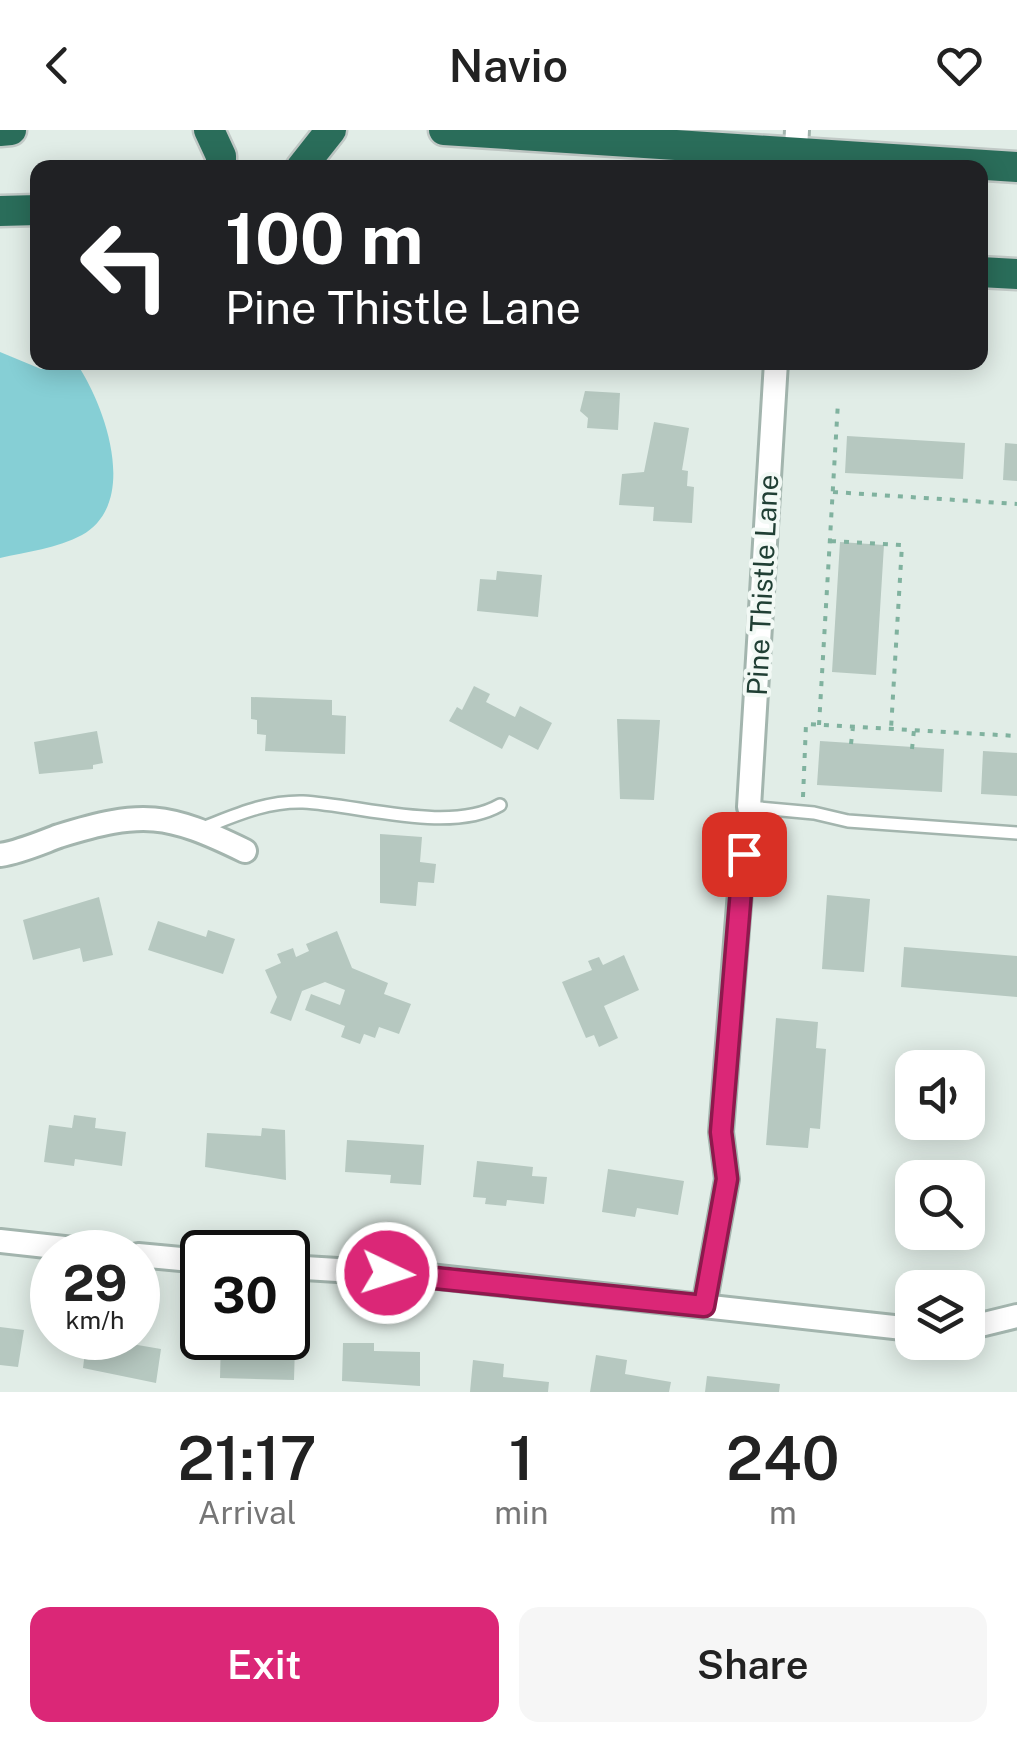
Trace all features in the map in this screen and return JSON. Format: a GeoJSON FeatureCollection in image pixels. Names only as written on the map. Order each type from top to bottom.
{"type":"FeatureCollection","features":[{"type":"Feature","properties":{"kind":"highway"},"geometry":{"type":"LineString","coordinates":[[0,131],[10,130]]}},
{"type":"Feature","properties":{"kind":"highway"},"geometry":{"type":"LineString","coordinates":[[209,130],[221,160]]}},
{"type":"Feature","properties":{"kind":"highway"},"geometry":{"type":"LineString","coordinates":[[307,160],[331,130]]}},
{"type":"Feature","properties":{"kind":"highway"},"geometry":{"type":"LineString","coordinates":[[444,130],[580,133],[939,160]]}},
{"type":"Feature","properties":{"kind":"highway"},"geometry":{"type":"LineString","coordinates":[[988,164],[1017,166]]}},
{"type":"Feature","properties":{"kind":"highway"},"geometry":{"type":"LineString","coordinates":[[0,210],[30,210]]}},
{"type":"Feature","properties":{"kind":"highway"},"geometry":{"type":"LineString","coordinates":[[988,272],[1017,274]]}},
{"type":"Feature","properties":{"kind":"street","name":"Pine Thistle Lane"},"geometry":{"type":"LineString","coordinates":[[750,807],[776,370]]}},
{"type":"Feature","properties":{"kind":"street"},"geometry":{"type":"LineString","coordinates":[[0,855],[107,823],[147,818],[200,829],[245,852]]}},
{"type":"Feature","properties":{"kind":"street"},"geometry":{"type":"LineString","coordinates":[[704,1306],[727,1179],[721,1132],[744,854]]}},
{"type":"Feature","properties":{"kind":"street"},"geometry":{"type":"LineString","coordinates":[[0,1241],[30,1244]]}},
{"type":"Feature","properties":{"kind":"street"},"geometry":{"type":"LineString","coordinates":[[310,1268],[420,1276],[895,1327]]}},
{"type":"Feature","properties":{"kind":"street"},"geometry":{"type":"LineString","coordinates":[[985,1324],[1017,1316]]}},
{"type":"Feature","properties":{"kind":"lane"},"geometry":{"type":"LineString","coordinates":[[200,829],[260,805],[301,802],[453,817],[481,816],[500,805]]}},
{"type":"Feature","properties":{"kind":"lane"},"geometry":{"type":"LineString","coordinates":[[750,807],[848,822],[1017,833]]}},
{"type":"Feature","properties":{"kind":"path"},"geometry":{"type":"LineString","coordinates":[[818,725],[831,578],[838,402]]}},
{"type":"Feature","properties":{"kind":"path"},"geometry":{"type":"LineString","coordinates":[[833,492],[1017,504]]}},
{"type":"Feature","properties":{"kind":"path"},"geometry":{"type":"LineString","coordinates":[[830,541],[902,545],[890,729]]}},
{"type":"Feature","properties":{"kind":"path"},"geometry":{"type":"LineString","coordinates":[[824,640],[832,640]]}},
{"type":"Feature","properties":{"kind":"path"},"geometry":{"type":"LineString","coordinates":[[802,812],[806,724],[1017,736]]}},
{"type":"Feature","properties":{"kind":"path"},"geometry":{"type":"LineString","coordinates":[[851,744],[853,727]]}},
{"type":"Feature","properties":{"kind":"path"},"geometry":{"type":"LineString","coordinates":[[912,749],[914,730]]}},
{"type":"Feature","properties":{"kind":"water"},"geometry":{"type":"Polygon","coordinates":[[[0,352],[30,364],[30,370],[81,370],[107,430],[113,479],[109,501],[99,520],[82,535],[0,558],[0,352]]]}},
{"type":"Feature","properties":{"kind":"building"},"geometry":{"type":"Polygon","coordinates":[[[585,391],[620,393],[618,430],[587,428],[588,418],[580,411],[585,391]]]}},
{"type":"Feature","properties":{"kind":"building"},"geometry":{"type":"Polygon","coordinates":[[[654,422],[689,428],[682,470],[688,471],[687,486],[694,487],[692,523],[653,521],[654,507],[619,505],[622,474],[644,472],[654,422]]]}},
{"type":"Feature","properties":{"kind":"building"},"geometry":{"type":"Polygon","coordinates":[[[847,436],[965,443],[963,479],[845,473],[847,436]]]}},
{"type":"Feature","properties":{"kind":"building"},"geometry":{"type":"Polygon","coordinates":[[[1005,443],[1017,444],[1017,481],[1003,480],[1005,443]]]}},
{"type":"Feature","properties":{"kind":"building"},"geometry":{"type":"Polygon","coordinates":[[[840,542],[884,545],[876,675],[832,672],[840,542]]]}},
{"type":"Feature","properties":{"kind":"building"},"geometry":{"type":"Polygon","coordinates":[[[497,571],[542,575],[538,617],[477,611],[480,579],[496,580],[497,571]]]}},
{"type":"Feature","properties":{"kind":"building"},"geometry":{"type":"Polygon","coordinates":[[[474,686],[490,694],[486,702],[515,717],[520,706],[552,723],[538,750],[509,735],[502,749],[449,721],[457,707],[462,710],[474,686]]]}},
{"type":"Feature","properties":{"kind":"building"},"geometry":{"type":"Polygon","coordinates":[[[251,697],[332,700],[332,715],[346,716],[345,754],[265,751],[266,735],[257,734],[257,720],[251,719],[251,697]]]}},
{"type":"Feature","properties":{"kind":"building"},"geometry":{"type":"Polygon","coordinates":[[[617,719],[660,720],[654,800],[620,799],[617,719]]]}},
{"type":"Feature","properties":{"kind":"building"},"geometry":{"type":"Polygon","coordinates":[[[97,731],[103,763],[93,765],[93,769],[39,774],[34,742],[97,731]]]}},
{"type":"Feature","properties":{"kind":"building"},"geometry":{"type":"Polygon","coordinates":[[[820,741],[944,749],[942,792],[817,785],[820,741]]]}},
{"type":"Feature","properties":{"kind":"building"},"geometry":{"type":"Polygon","coordinates":[[[983,751],[1017,753],[1017,796],[981,794],[983,751]]]}},
{"type":"Feature","properties":{"kind":"building"},"geometry":{"type":"Polygon","coordinates":[[[380,834],[422,837],[420,862],[436,864],[434,883],[418,882],[416,906],[380,903],[380,834]]]}},
{"type":"Feature","properties":{"kind":"building"},"geometry":{"type":"Polygon","coordinates":[[[827,895],[870,899],[864,972],[822,969],[827,895]]]}},
{"type":"Feature","properties":{"kind":"building"},"geometry":{"type":"Polygon","coordinates":[[[99,897],[113,955],[83,962],[80,948],[33,960],[23,920],[99,897]]]}},
{"type":"Feature","properties":{"kind":"building"},"geometry":{"type":"Polygon","coordinates":[[[158,921],[206,937],[208,930],[235,939],[223,974],[148,950],[158,921]]]}},
{"type":"Feature","properties":{"kind":"building"},"geometry":{"type":"Polygon","coordinates":[[[337,931],[352,968],[388,983],[384,994],[411,1004],[399,1034],[379,1027],[375,1038],[364,1034],[360,1044],[341,1037],[345,1026],[305,1010],[311,994],[340,1005],[345,990],[325,982],[302,991],[291,1021],[270,1013],[277,997],[265,970],[281,963],[277,954],[293,948],[296,957],[309,951],[306,944],[337,931]]]}},
{"type":"Feature","properties":{"kind":"building"},"geometry":{"type":"Polygon","coordinates":[[[904,947],[1017,956],[1017,997],[901,987],[904,947]]]}},
{"type":"Feature","properties":{"kind":"building"},"geometry":{"type":"Polygon","coordinates":[[[624,955],[639,990],[604,1006],[618,1038],[599,1047],[594,1035],[586,1038],[562,982],[592,970],[588,961],[599,957],[603,965],[624,955]]]}},
{"type":"Feature","properties":{"kind":"building"},"geometry":{"type":"Polygon","coordinates":[[[776,1018],[818,1022],[816,1048],[826,1049],[820,1129],[810,1128],[808,1148],[766,1145],[776,1018]]]}},
{"type":"Feature","properties":{"kind":"building"},"geometry":{"type":"Polygon","coordinates":[[[74,1115],[96,1118],[95,1128],[126,1132],[122,1166],[75,1159],[74,1166],[44,1162],[49,1125],[72,1128],[74,1115]]]}},
{"type":"Feature","properties":{"kind":"building"},"geometry":{"type":"Polygon","coordinates":[[[262,1128],[285,1130],[286,1180],[205,1167],[207,1133],[261,1136],[262,1128]]]}},
{"type":"Feature","properties":{"kind":"building"},"geometry":{"type":"Polygon","coordinates":[[[347,1140],[424,1145],[421,1185],[390,1183],[391,1175],[345,1172],[347,1140]]]}},
{"type":"Feature","properties":{"kind":"building"},"geometry":{"type":"Polygon","coordinates":[[[477,1161],[533,1167],[532,1176],[547,1177],[544,1204],[507,1200],[506,1206],[485,1204],[486,1198],[473,1197],[477,1161]]]}},
{"type":"Feature","properties":{"kind":"building"},"geometry":{"type":"Polygon","coordinates":[[[608,1169],[684,1181],[678,1215],[637,1208],[635,1217],[602,1212],[608,1169]]]}},
{"type":"Feature","properties":{"kind":"building"},"geometry":{"type":"Polygon","coordinates":[[[0,1327],[24,1330],[18,1367],[0,1365],[0,1327]]]}},
{"type":"Feature","properties":{"kind":"building"},"geometry":{"type":"Polygon","coordinates":[[[343,1343],[374,1343],[374,1351],[420,1352],[420,1386],[342,1381],[343,1343]]]}},
{"type":"Feature","properties":{"kind":"building"},"geometry":{"type":"Polygon","coordinates":[[[596,1355],[627,1360],[625,1374],[671,1382],[669,1392],[590,1392],[596,1355]]]}},
{"type":"Feature","properties":{"kind":"building"},"geometry":{"type":"Polygon","coordinates":[[[84,1360],[159,1360],[156,1383],[83,1368],[84,1360]]]}},
{"type":"Feature","properties":{"kind":"building"},"geometry":{"type":"Polygon","coordinates":[[[220,1360],[295,1360],[294,1380],[220,1378],[220,1360]]]}},
{"type":"Feature","properties":{"kind":"building"},"geometry":{"type":"Polygon","coordinates":[[[473,1360],[504,1364],[503,1377],[549,1382],[548,1392],[470,1392],[473,1360]]]}},
{"type":"Feature","properties":{"kind":"building"},"geometry":{"type":"Polygon","coordinates":[[[707,1376],[780,1384],[779,1392],[705,1392],[707,1376]]]}},
{"type":"Feature","properties":{"kind":"route"},"geometry":{"type":"LineString","coordinates":[[387,1273],[704,1306],[727,1179],[721,1132],[744,854]]}}]}
